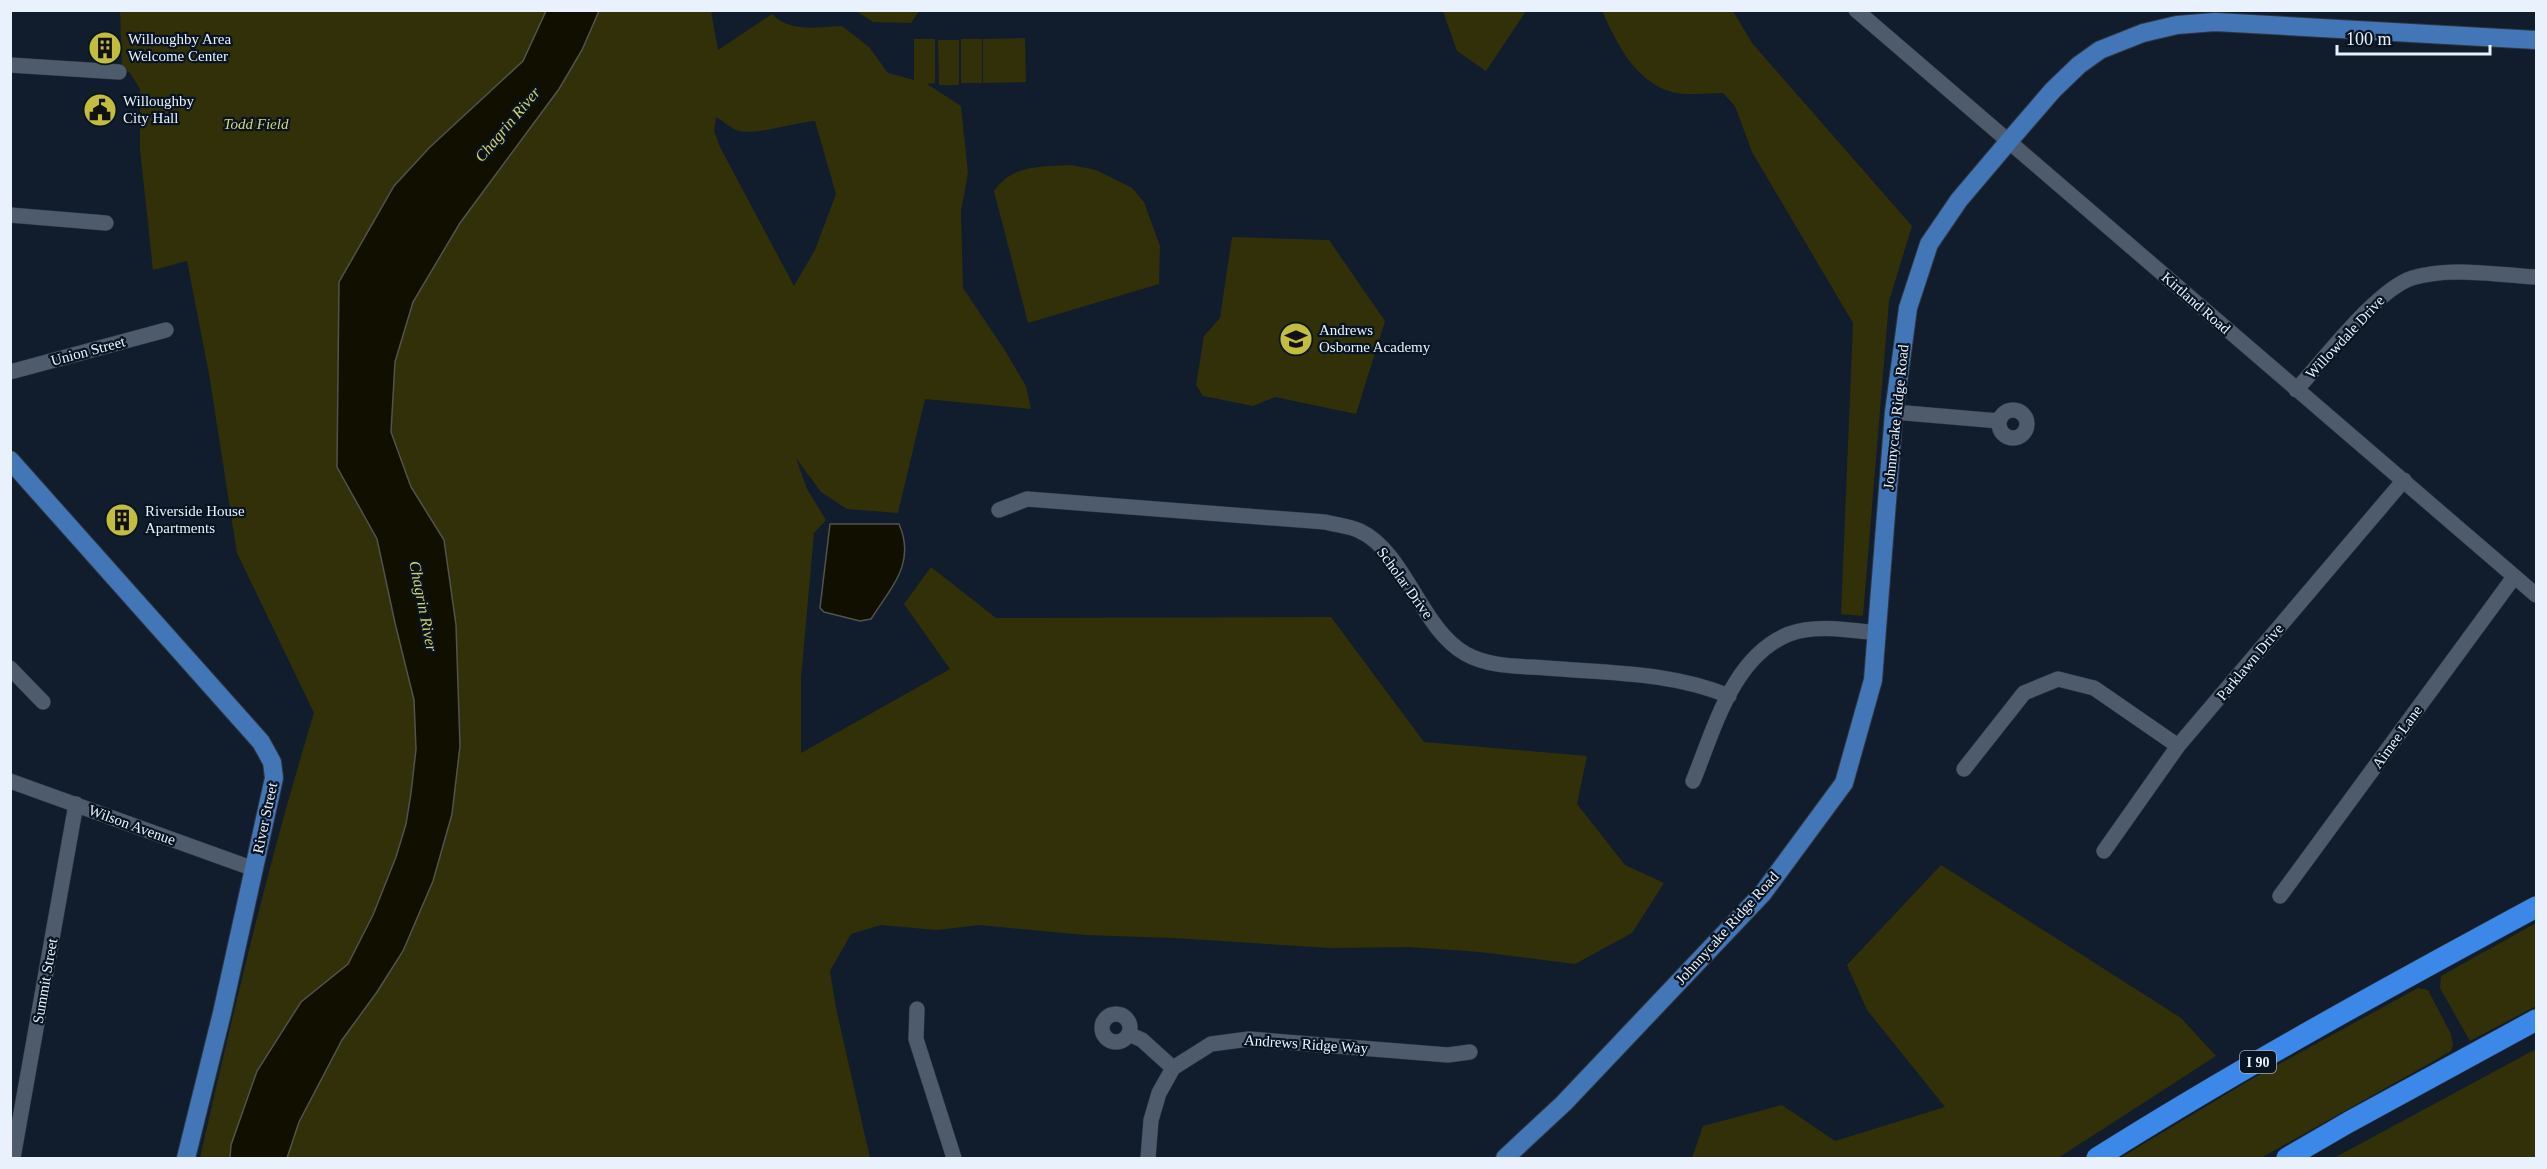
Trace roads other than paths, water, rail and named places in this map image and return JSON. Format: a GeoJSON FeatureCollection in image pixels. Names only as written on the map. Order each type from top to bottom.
{"type":"FeatureCollection","features":[{"type":"Feature","properties":{"kind":"highway","name":"I 90"},"geometry":{"type":"LineString","coordinates":[[2097,1158],[2325,1023],[2536,907]]}},
{"type":"Feature","properties":{"kind":"highway"},"geometry":{"type":"LineString","coordinates":[[2287,1158],[2536,1020]]}},
{"type":"Feature","properties":{"kind":"main road","name":"Johnnycake Ridge Road"},"geometry":{"type":"LineString","coordinates":[[1505,1158],[1564,1103],[1763,893],[1844,783],[1873,680],[1894,411],[1908,308],[1929,244],[1959,200],[2053,90],[2079,65],[2100,50],[2132,37],[2177,25],[2215,22],[2536,40]]}},
{"type":"Feature","properties":{"kind":"main road","name":"River Street"},"geometry":{"type":"LineString","coordinates":[[10,460],[261,742],[272,762],[274,778],[222,1012],[186,1158]]}},
{"type":"Feature","properties":{"kind":"street","name":"Kirtland Road"},"geometry":{"type":"LineString","coordinates":[[1856,10],[2536,595]]}},
{"type":"Feature","properties":{"kind":"street"},"geometry":{"type":"LineString","coordinates":[[10,65],[119,72]]}},
{"type":"Feature","properties":{"kind":"street"},"geometry":{"type":"LineString","coordinates":[[10,215],[106,223]]}},
{"type":"Feature","properties":{"kind":"street","name":"Willowdale Drive"},"geometry":{"type":"LineString","coordinates":[[2296,390],[2376,302],[2394,286],[2413,278],[2446,272],[2536,278]]}},
{"type":"Feature","properties":{"kind":"street","name":"Union Street"},"geometry":{"type":"LineString","coordinates":[[10,372],[166,330]]}},
{"type":"Feature","properties":{"kind":"street"},"geometry":{"type":"LineString","coordinates":[[1894,411],[1998,421]]}},
{"type":"Feature","properties":{"kind":"street","name":"Parklawn Drive"},"geometry":{"type":"LineString","coordinates":[[2104,851],[2178,746],[2404,480]]}},
{"type":"Feature","properties":{"kind":"street","name":"Scholar Drive"},"geometry":{"type":"LineString","coordinates":[[999,510],[1027,499],[1334,524],[1360,531],[1382,548],[1437,628],[1465,654],[1497,664],[1662,677],[1701,685],[1729,696]]}},
{"type":"Feature","properties":{"kind":"street","name":"Aimee Lane"},"geometry":{"type":"LineString","coordinates":[[2280,896],[2514,577]]}},
{"type":"Feature","properties":{"kind":"street"},"geometry":{"type":"LineString","coordinates":[[1693,781],[1729,696],[1746,668],[1764,647],[1791,633],[1821,629],[1877,633]]}},
{"type":"Feature","properties":{"kind":"street"},"geometry":{"type":"LineString","coordinates":[[10,668],[44,702]]}},
{"type":"Feature","properties":{"kind":"street"},"geometry":{"type":"LineString","coordinates":[[1964,770],[2024,693],[2058,679],[2094,688],[2178,746]]}},
{"type":"Feature","properties":{"kind":"street","name":"Wilson Avenue"},"geometry":{"type":"LineString","coordinates":[[10,781],[254,869]]}},
{"type":"Feature","properties":{"kind":"street","name":"Summit Street"},"geometry":{"type":"LineString","coordinates":[[13,1158],[76,804]]}},
{"type":"Feature","properties":{"kind":"street"},"geometry":{"type":"LineString","coordinates":[[917,1009],[916,1039],[954,1158]]}},
{"type":"Feature","properties":{"kind":"street"},"geometry":{"type":"LineString","coordinates":[[1129,1034],[1142,1040],[1173,1068]]}},
{"type":"Feature","properties":{"kind":"street","name":"Andrews Ridge Way"},"geometry":{"type":"LineString","coordinates":[[1148,1158],[1151,1120],[1159,1093],[1173,1068],[1211,1044],[1236,1040],[1448,1055],[1470,1052]]}},
{"type":"Feature","properties":{"kind":"water","name":"Chagrin River"},"geometry":{"type":"Polygon","coordinates":[[[546,11],[599,11],[582,50],[559,89],[460,223],[413,302],[395,362],[391,432],[411,487],[444,540],[456,625],[460,746],[452,814],[433,881],[403,951],[342,1040],[299,1122],[287,1158],[230,1158],[231,1145],[257,1071],[301,1002],[348,964],[373,915],[396,857],[406,824],[411,793],[416,749],[414,700],[377,539],[337,467],[339,282],[394,186],[429,148],[523,61],[546,11]]]}},
{"type":"Feature","properties":{"kind":"water"},"geometry":{"type":"Polygon","coordinates":[[[830,524],[899,524],[904,538],[903,562],[894,585],[871,619],[860,621],[824,612],[820,608],[830,524]]]}},
{"type":"Feature","properties":{"kind":"place","name":"Willoughby Area Welcome Center"},"geometry":{"type":"Point","coordinates":[105,48]}},
{"type":"Feature","properties":{"kind":"place","name":"Willoughby City Hall"},"geometry":{"type":"Point","coordinates":[100,110]}},
{"type":"Feature","properties":{"kind":"place","name":"Andrews Osborne Academy"},"geometry":{"type":"Point","coordinates":[1296,339]}},
{"type":"Feature","properties":{"kind":"place","name":"Riverside House Apartments"},"geometry":{"type":"Point","coordinates":[122,520]}},
{"type":"Feature","properties":{"kind":"park label","name":"Todd Field"},"geometry":{"type":"Point","coordinates":[256,124]}}]}
